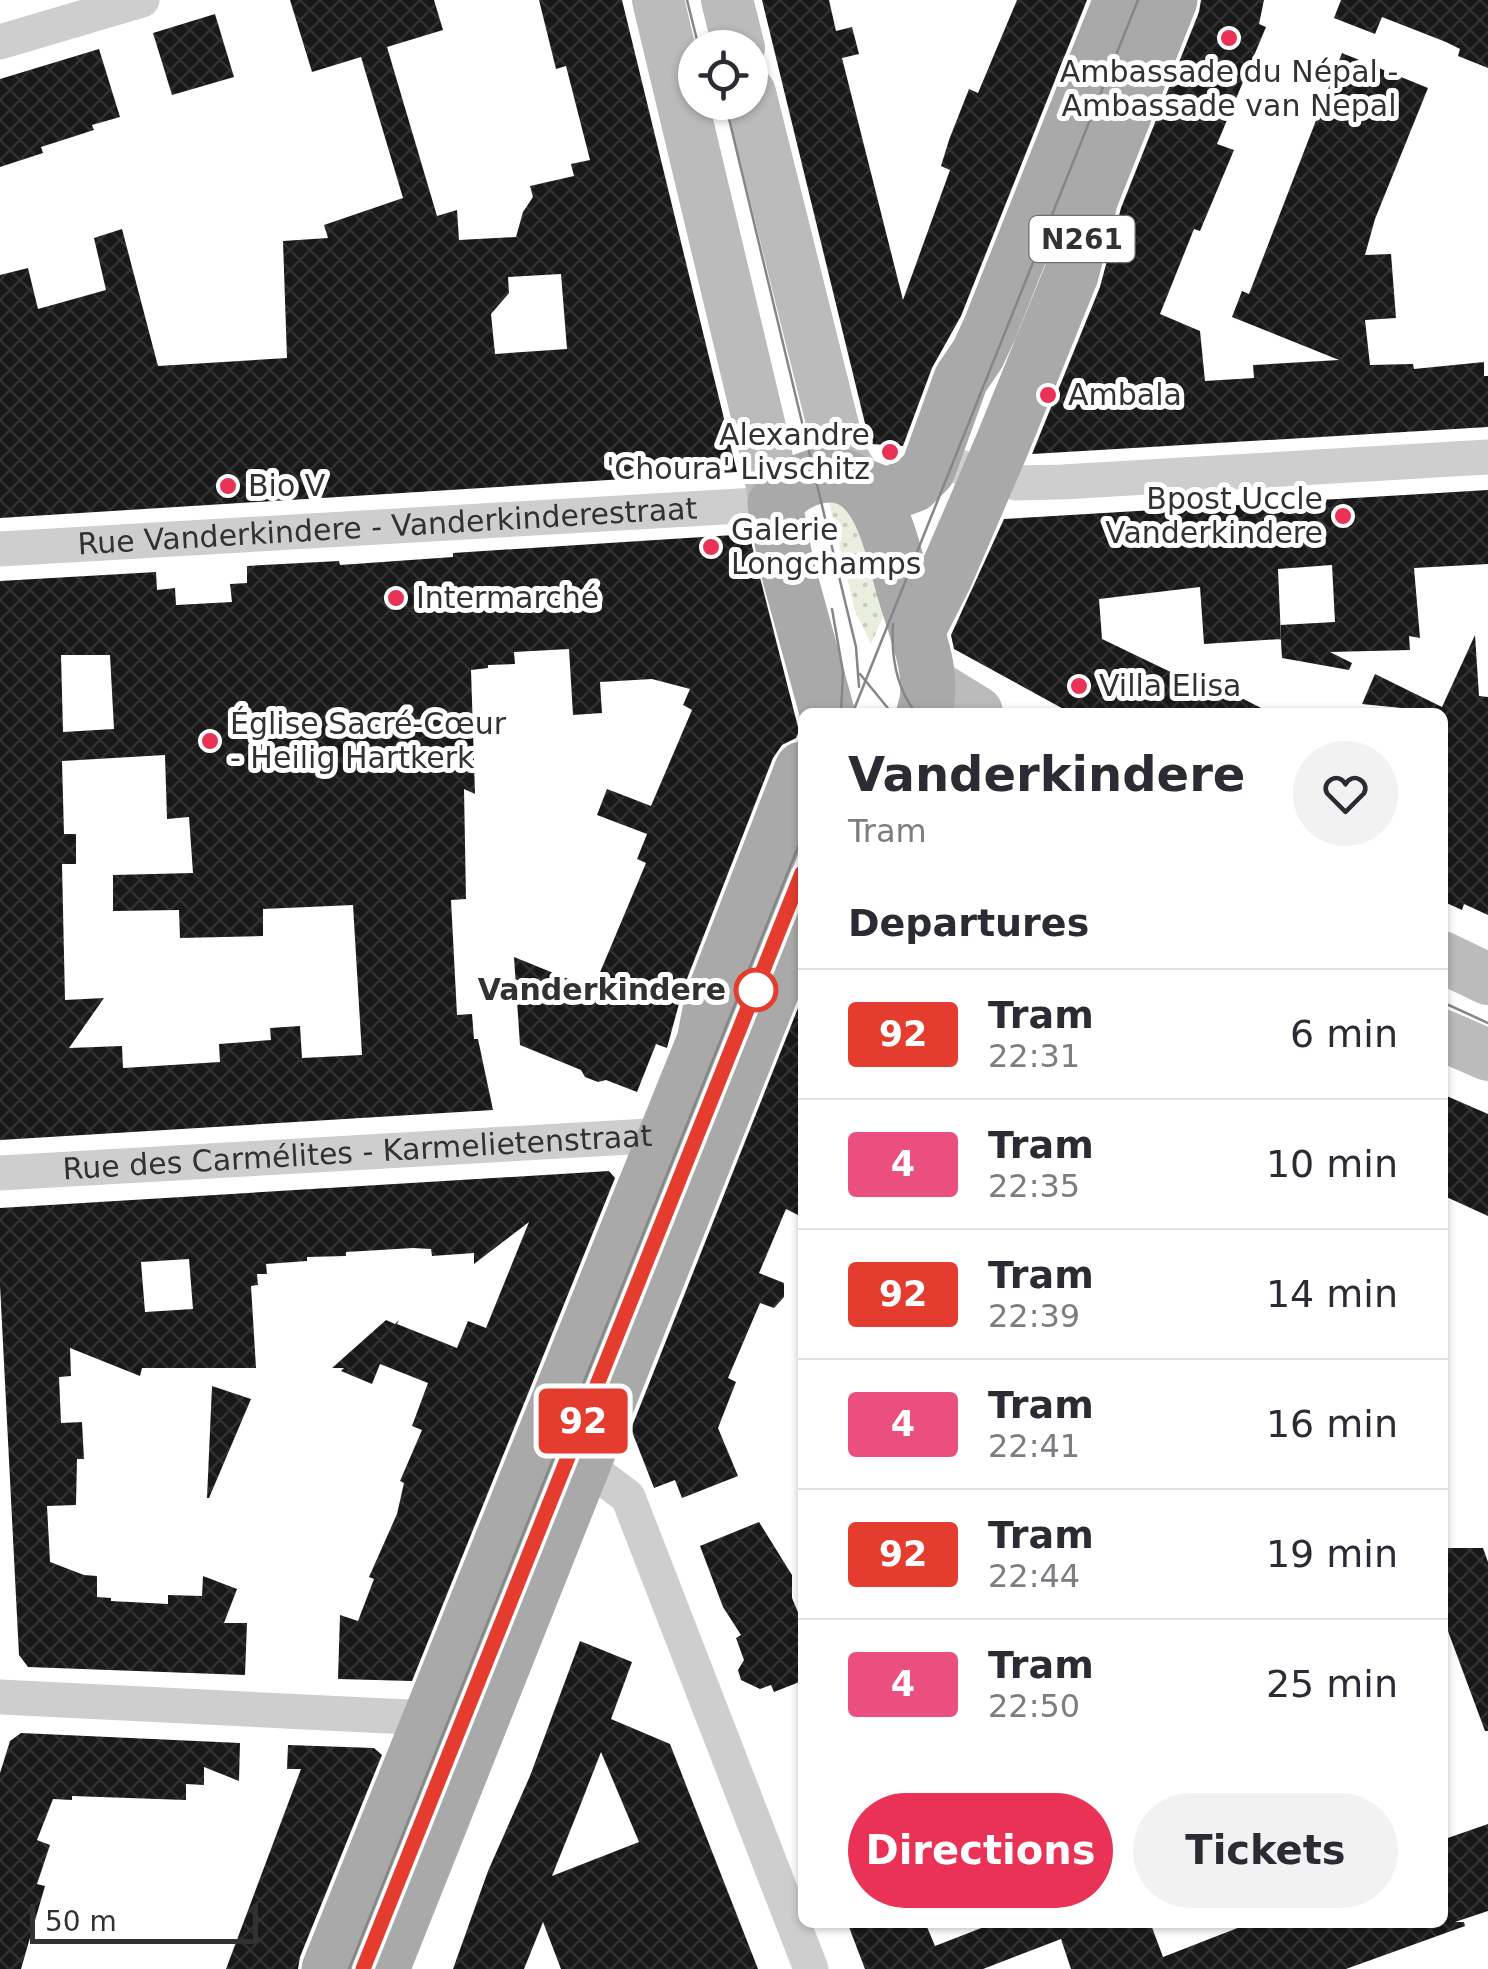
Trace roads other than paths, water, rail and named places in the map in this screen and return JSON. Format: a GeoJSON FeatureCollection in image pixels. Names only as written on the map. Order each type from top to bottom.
{"type":"FeatureCollection","features":[{"type":"Feature","properties":{"kind":"main road"},"geometry":{"type":"LineString","coordinates":[[658,0],[766,453],[777,526],[823,708]]}},
{"type":"Feature","properties":{"kind":"main road"},"geometry":{"type":"LineString","coordinates":[[727,0],[734,30]]}},
{"type":"Feature","properties":{"kind":"main road","name":"N261"},"geometry":{"type":"LineString","coordinates":[[928,470],[961,379],[990,328],[1122,0]]}},
{"type":"Feature","properties":{"kind":"main road","name":"N261"},"geometry":{"type":"LineString","coordinates":[[923,676],[945,577],[1071,274],[1091,198],[1170,0]]}},
{"type":"Feature","properties":{"kind":"main road"},"geometry":{"type":"LineString","coordinates":[[757,120],[840,454],[858,484],[872,498],[886,527],[923,676],[971,708]]}},
{"type":"Feature","properties":{"kind":"main road"},"geometry":{"type":"LineString","coordinates":[[775,504],[797,484],[815,476],[842,476],[886,495],[913,485],[928,470]]}},
{"type":"Feature","properties":{"kind":"main road"},"geometry":{"type":"LineString","coordinates":[[330,1969],[451,1728],[563,1454],[687,1138],[712,1000],[798,779]]}},
{"type":"Feature","properties":{"kind":"main road"},"geometry":{"type":"LineString","coordinates":[[687,1138],[752,1048],[798,926]]}},
{"type":"Feature","properties":{"kind":"main road"},"geometry":{"type":"LineString","coordinates":[[1448,960],[1488,979]]}},
{"type":"Feature","properties":{"kind":"main road"},"geometry":{"type":"LineString","coordinates":[[1448,1038],[1488,1055]]}},
{"type":"Feature","properties":{"kind":"main road"},"geometry":{"type":"LineString","coordinates":[[382,1969],[451,1728]]}},
{"type":"Feature","properties":{"kind":"street"},"geometry":{"type":"LineString","coordinates":[[0,42],[142,0]]}},
{"type":"Feature","properties":{"kind":"street"},"geometry":{"type":"LineString","coordinates":[[928,470],[953,466],[1016,483],[1062,482],[1488,456]]}},
{"type":"Feature","properties":{"kind":"street","name":"Rue Vanderkindere - Vanderkinderestraat"},"geometry":{"type":"LineString","coordinates":[[0,549],[775,504]]}},
{"type":"Feature","properties":{"kind":"street","name":"Rue des Carmélites - Karmelietenstraat"},"geometry":{"type":"LineString","coordinates":[[0,1173],[687,1138]]}},
{"type":"Feature","properties":{"kind":"street"},"geometry":{"type":"LineString","coordinates":[[563,1454],[628,1496],[810,1969]]}},
{"type":"Feature","properties":{"kind":"street"},"geometry":{"type":"LineString","coordinates":[[0,1697],[451,1728]]}},
{"type":"Feature","properties":{"kind":"tram line"},"geometry":{"type":"LineString","coordinates":[[687,0],[694,30]]}},
{"type":"Feature","properties":{"kind":"tram line"},"geometry":{"type":"LineString","coordinates":[[855,708],[1138,0]]}},
{"type":"Feature","properties":{"kind":"tram line"},"geometry":{"type":"LineString","coordinates":[[729,120],[856,647],[859,687]]}},
{"type":"Feature","properties":{"kind":"tram line"},"geometry":{"type":"LineString","coordinates":[[832,609],[843,672],[841,708]]}},
{"type":"Feature","properties":{"kind":"tram line"},"geometry":{"type":"LineString","coordinates":[[893,624],[896,670],[913,708]]}},
{"type":"Feature","properties":{"kind":"tram line"},"geometry":{"type":"LineString","coordinates":[[860,674],[888,708]]}},
{"type":"Feature","properties":{"kind":"tram line"},"geometry":{"type":"LineString","coordinates":[[349,1969],[798,847]]}},
{"type":"Feature","properties":{"kind":"tram line","name":"92"},"geometry":{"type":"LineString","coordinates":[[363,1969],[798,883]]}},
{"type":"Feature","properties":{"kind":"tram line"},"geometry":{"type":"LineString","coordinates":[[1448,1005],[1488,1023]]}},
{"type":"Feature","properties":{"kind":"place","name":"Ambassade du Népal - Ambassade van Nepal"},"geometry":{"type":"Point","coordinates":[1229,38]}},
{"type":"Feature","properties":{"kind":"place","name":"Ambala"},"geometry":{"type":"Point","coordinates":[1048,395]}},
{"type":"Feature","properties":{"kind":"place","name":"Alexandre 'Choura' Livschitz"},"geometry":{"type":"Point","coordinates":[890,452]}},
{"type":"Feature","properties":{"kind":"place","name":"Bio V"},"geometry":{"type":"Point","coordinates":[228,486]}},
{"type":"Feature","properties":{"kind":"place","name":"Bpost Uccle Vanderkindere"},"geometry":{"type":"Point","coordinates":[1343,516]}},
{"type":"Feature","properties":{"kind":"place","name":"Galerie Longchamps"},"geometry":{"type":"Point","coordinates":[711,547]}},
{"type":"Feature","properties":{"kind":"place","name":"Intermarché"},"geometry":{"type":"Point","coordinates":[396,598]}},
{"type":"Feature","properties":{"kind":"place","name":"Villa Elisa"},"geometry":{"type":"Point","coordinates":[1079,686]}},
{"type":"Feature","properties":{"kind":"place","name":"Église Sacré-Cœur - Heilig Hartkerk"},"geometry":{"type":"Point","coordinates":[210,741]}},
{"type":"Feature","properties":{"kind":"place","name":"Vanderkindere"},"geometry":{"type":"Point","coordinates":[756,990]}}]}
